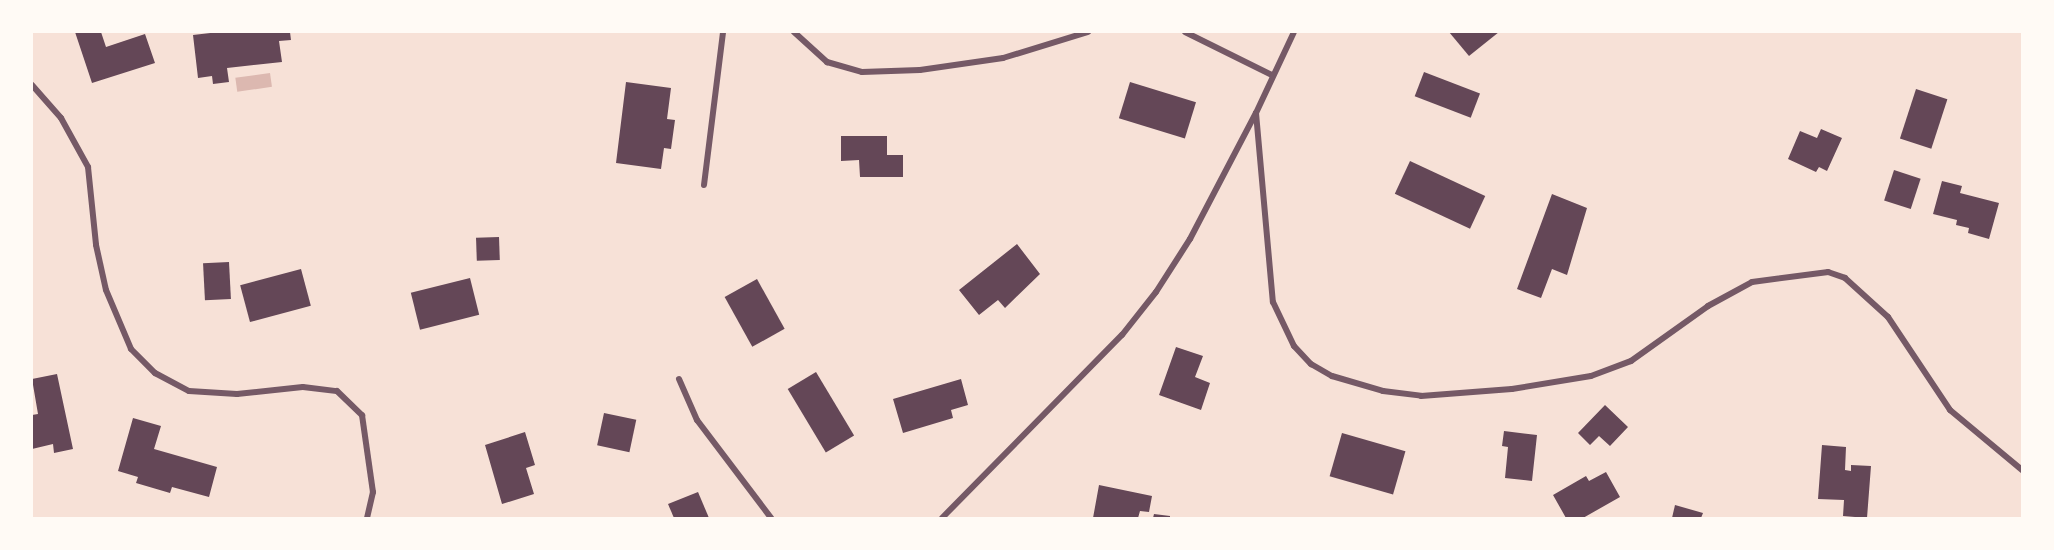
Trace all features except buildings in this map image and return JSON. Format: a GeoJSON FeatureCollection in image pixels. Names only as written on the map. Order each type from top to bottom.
{"type":"FeatureCollection","features":[{"type":"Feature","properties":{"kind":"street"},"geometry":{"type":"LineString","coordinates":[[704,185],[723,32]]}},
{"type":"Feature","properties":{"kind":"street"},"geometry":{"type":"LineString","coordinates":[[794,32],[827,62],[862,72],[920,70],[1003,58],[1088,32]]}},
{"type":"Feature","properties":{"kind":"street"},"geometry":{"type":"LineString","coordinates":[[1185,32],[1272,75]]}},
{"type":"Feature","properties":{"kind":"street"},"geometry":{"type":"LineString","coordinates":[[942,519],[1114,343],[1149,300],[1190,239],[1256,113],[1294,32]]}},
{"type":"Feature","properties":{"kind":"street"},"geometry":{"type":"LineString","coordinates":[[32,85],[62,118],[88,167],[96,245],[106,290],[131,349],[155,374],[189,391],[237,394],[303,387],[337,391],[362,415],[373,492],[367,519]]}},
{"type":"Feature","properties":{"kind":"street"},"geometry":{"type":"LineString","coordinates":[[1256,113],[1273,302],[1294,346],[1311,364],[1332,376],[1383,391],[1421,396],[1484,393],[1591,376],[1631,361],[1708,306],[1752,282],[1828,272],[1852,284],[1888,317],[1950,410],[2022,470]]}},
{"type":"Feature","properties":{"kind":"street"},"geometry":{"type":"LineString","coordinates":[[679,379],[697,420],[771,519]]}},
{"type":"Feature","properties":{"kind":"shaded area"},"geometry":{"type":"Polygon","coordinates":[[[270,73],[272,87],[237,92],[235,78],[270,73]]]}}]}
